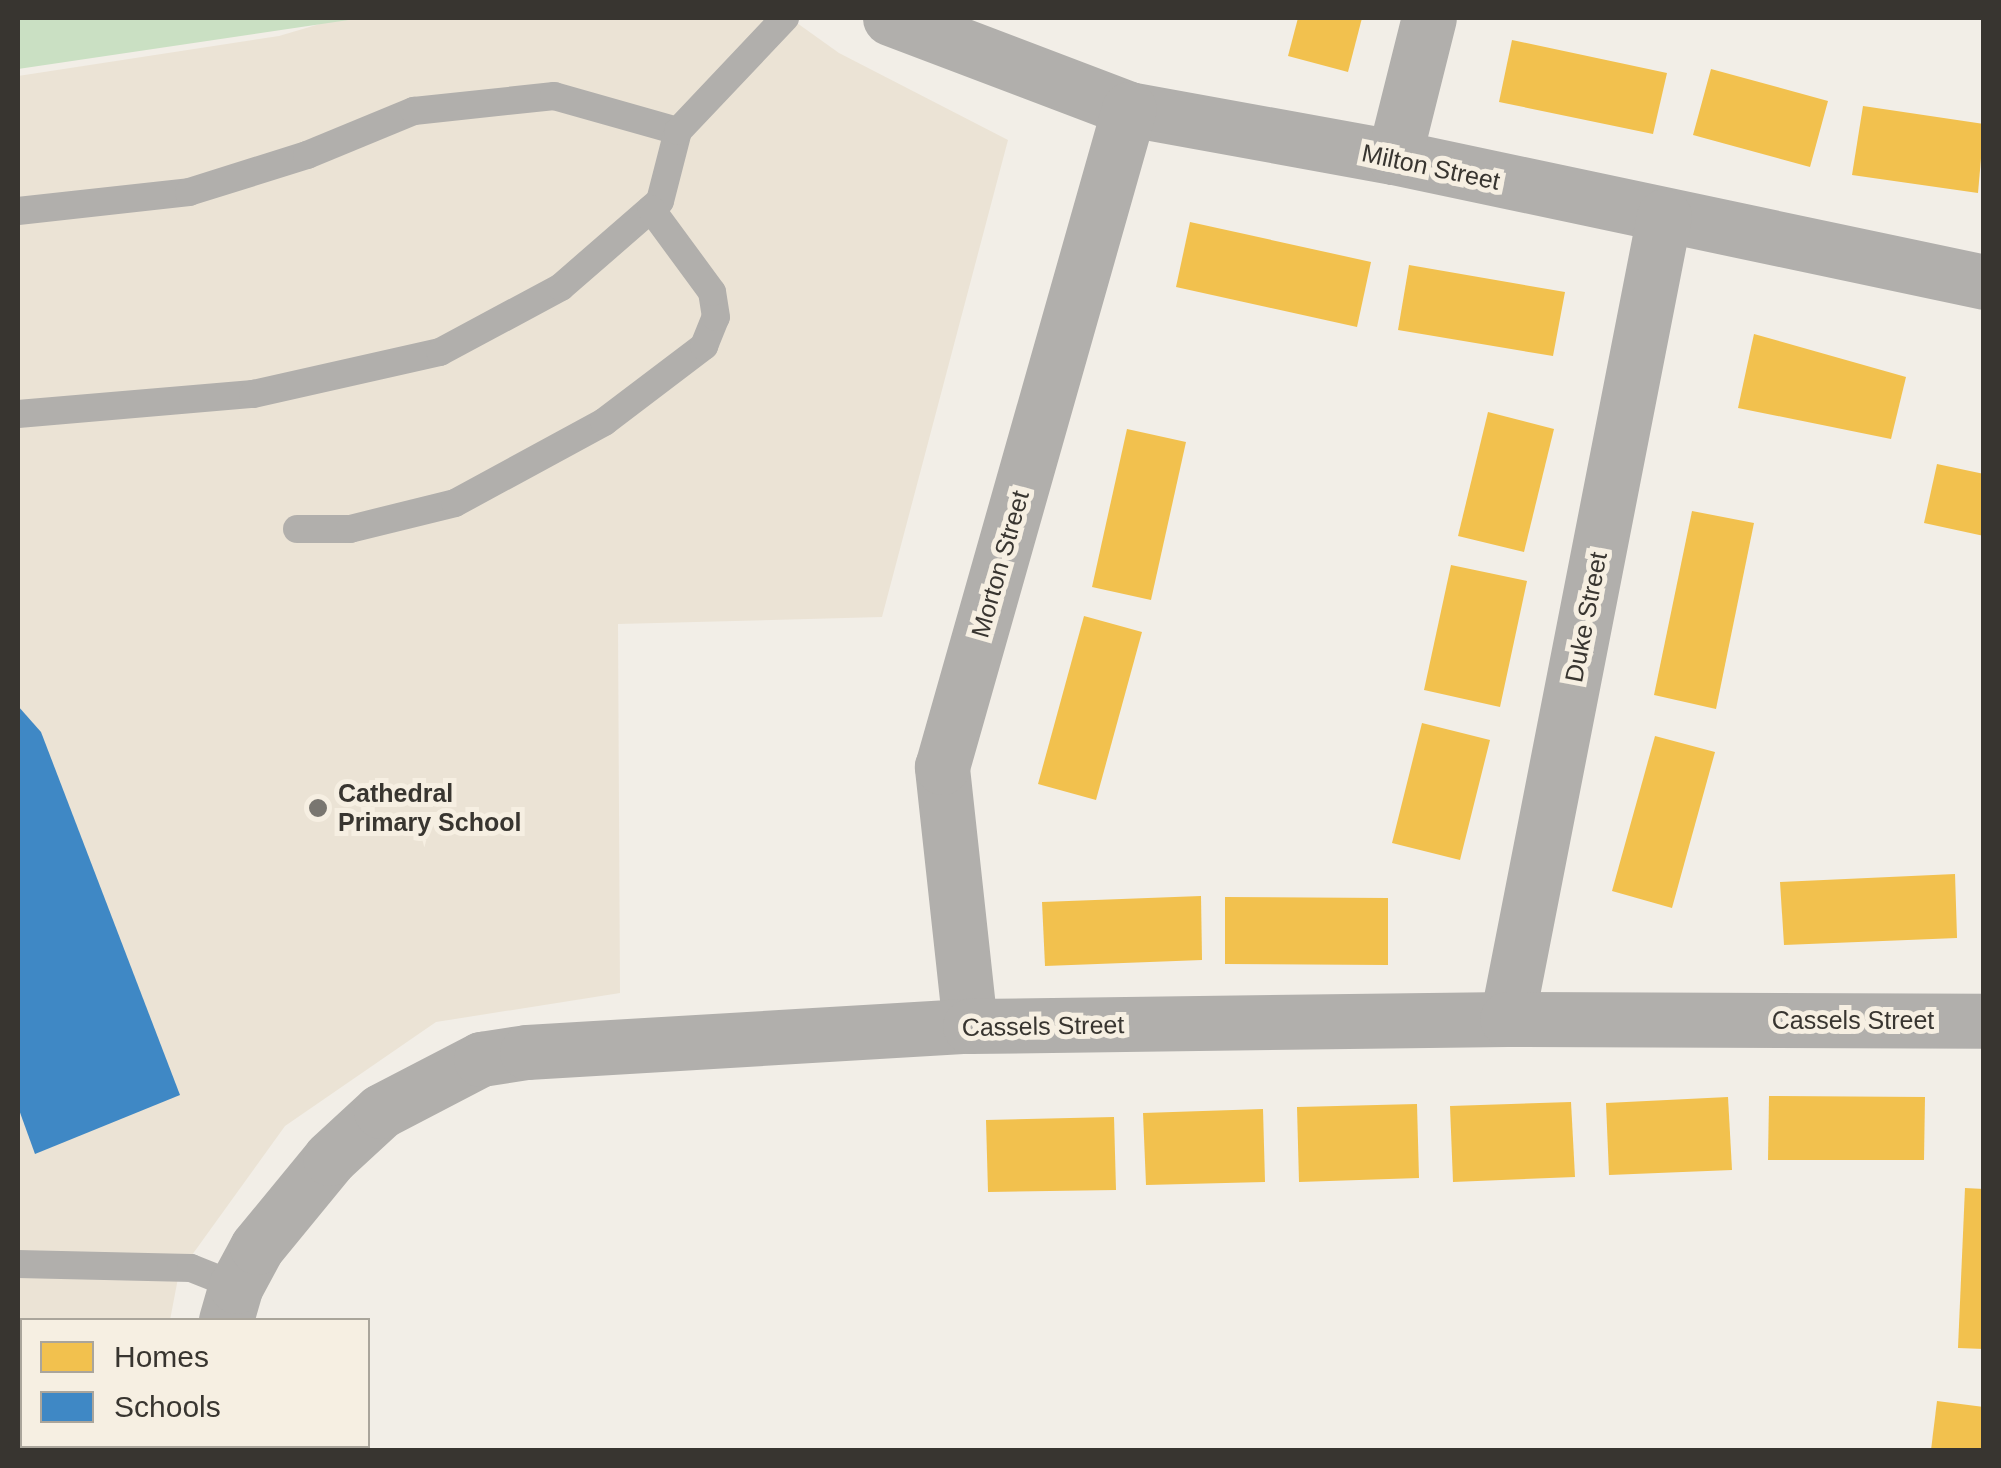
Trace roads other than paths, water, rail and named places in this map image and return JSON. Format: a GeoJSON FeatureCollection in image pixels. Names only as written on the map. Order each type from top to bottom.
{"type":"FeatureCollection","features":[{"type":"Feature","properties":{"kind":"street","name":"Milton Street"},"geometry":{"type":"LineString","coordinates":[[890,18],[1128,109],[1394,158],[1984,282]]}},
{"type":"Feature","properties":{"kind":"street"},"geometry":{"type":"LineString","coordinates":[[1394,158],[1429,18]]}},
{"type":"Feature","properties":{"kind":"street","name":"Morton Street"},"geometry":{"type":"LineString","coordinates":[[970,1026],[942,767],[1128,109]]}},
{"type":"Feature","properties":{"kind":"street","name":"Duke Street"},"geometry":{"type":"LineString","coordinates":[[1507,1019],[1664,216]]}},
{"type":"Feature","properties":{"kind":"street","name":"Cassels Street"},"geometry":{"type":"LineString","coordinates":[[231,1303],[257,1247],[330,1158],[382,1110],[481,1060],[527,1052],[970,1026],[1507,1019],[1984,1021]]}},
{"type":"Feature","properties":{"kind":"lane"},"geometry":{"type":"LineString","coordinates":[[18,414],[253,394],[440,352],[561,286],[660,201],[678,131],[785,18]]}},
{"type":"Feature","properties":{"kind":"lane"},"geometry":{"type":"LineString","coordinates":[[18,211],[189,192],[307,155],[414,111],[554,96],[678,131]]}},
{"type":"Feature","properties":{"kind":"lane"},"geometry":{"type":"LineString","coordinates":[[298,529],[350,529],[455,502],[604,422],[704,346],[716,317],[712,292],[651,209]]}},
{"type":"Feature","properties":{"kind":"lane"},"geometry":{"type":"LineString","coordinates":[[18,1264],[191,1268],[231,1303]]}},
{"type":"Feature","properties":{"kind":"place","name":"Cathedral Primary School"},"geometry":{"type":"Point","coordinates":[318,808]}}]}
